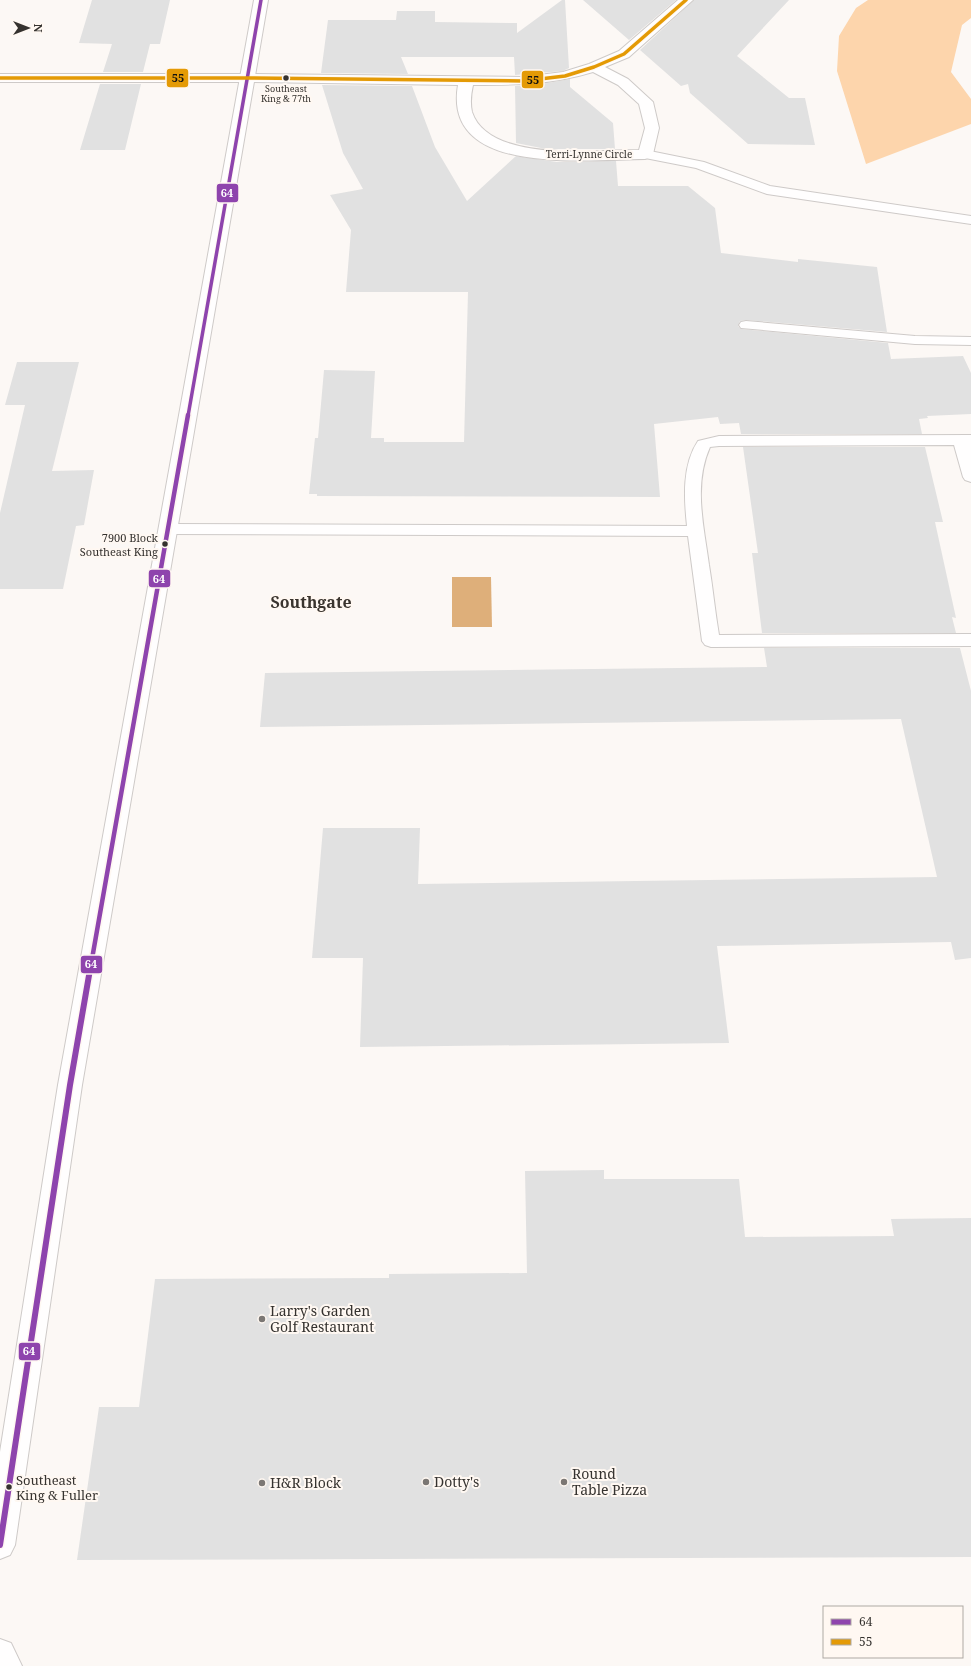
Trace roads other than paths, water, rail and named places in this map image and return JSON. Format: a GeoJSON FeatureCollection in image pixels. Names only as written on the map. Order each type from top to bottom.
{"type":"FeatureCollection","features":[{"type":"Feature","properties":{"kind":"main road"},"geometry":{"type":"LineString","coordinates":[[0,1545],[70,1085],[261,0]]}},
{"type":"Feature","properties":{"kind":"main road"},"geometry":{"type":"LineString","coordinates":[[0,78],[248,78],[523,81],[565,76],[594,67],[624,54],[686,0]]}},
{"type":"Feature","properties":{"kind":"main road","name":"Terri-Lynne Circle"},"geometry":{"type":"LineString","coordinates":[[466,81],[464,108],[471,124],[490,142],[528,153],[577,155],[645,154],[652,128],[646,102],[623,82],[594,67]]}},
{"type":"Feature","properties":{"kind":"main road"},"geometry":{"type":"LineString","coordinates":[[0,1654],[7,1666]]}},
{"type":"Feature","properties":{"kind":"lane"},"geometry":{"type":"LineString","coordinates":[[645,154],[699,165],[767,190],[971,220]]}},
{"type":"Feature","properties":{"kind":"lane"},"geometry":{"type":"LineString","coordinates":[[746,325],[915,340],[971,341]]}},
{"type":"Feature","properties":{"kind":"lane"},"geometry":{"type":"LineString","coordinates":[[971,478],[966,440],[719,441],[704,444],[700,451],[695,471],[693,503],[711,641],[971,640]]}},
{"type":"Feature","properties":{"kind":"lane"},"geometry":{"type":"LineString","coordinates":[[168,529],[696,531]]}},
{"type":"Feature","properties":{"kind":"place","name":"Southeast King & 77th"},"geometry":{"type":"Point","coordinates":[286,78]}},
{"type":"Feature","properties":{"kind":"place","name":"7900 Block Southeast King"},"geometry":{"type":"Point","coordinates":[165,544]}},
{"type":"Feature","properties":{"kind":"place","name":"Larry's Garden Golf Restaurant"},"geometry":{"type":"Point","coordinates":[262,1319]}},
{"type":"Feature","properties":{"kind":"place","name":"Dotty's"},"geometry":{"type":"Point","coordinates":[426,1482]}},
{"type":"Feature","properties":{"kind":"place","name":"Round Table Pizza"},"geometry":{"type":"Point","coordinates":[564,1482]}},
{"type":"Feature","properties":{"kind":"place","name":"H&R Block"},"geometry":{"type":"Point","coordinates":[262,1483]}},
{"type":"Feature","properties":{"kind":"place","name":"Southeast King & Fuller"},"geometry":{"type":"Point","coordinates":[9,1487]}},
{"type":"Feature","properties":{"kind":"district","name":"Southgate"},"geometry":{"type":"Point","coordinates":[311,602]}}]}
